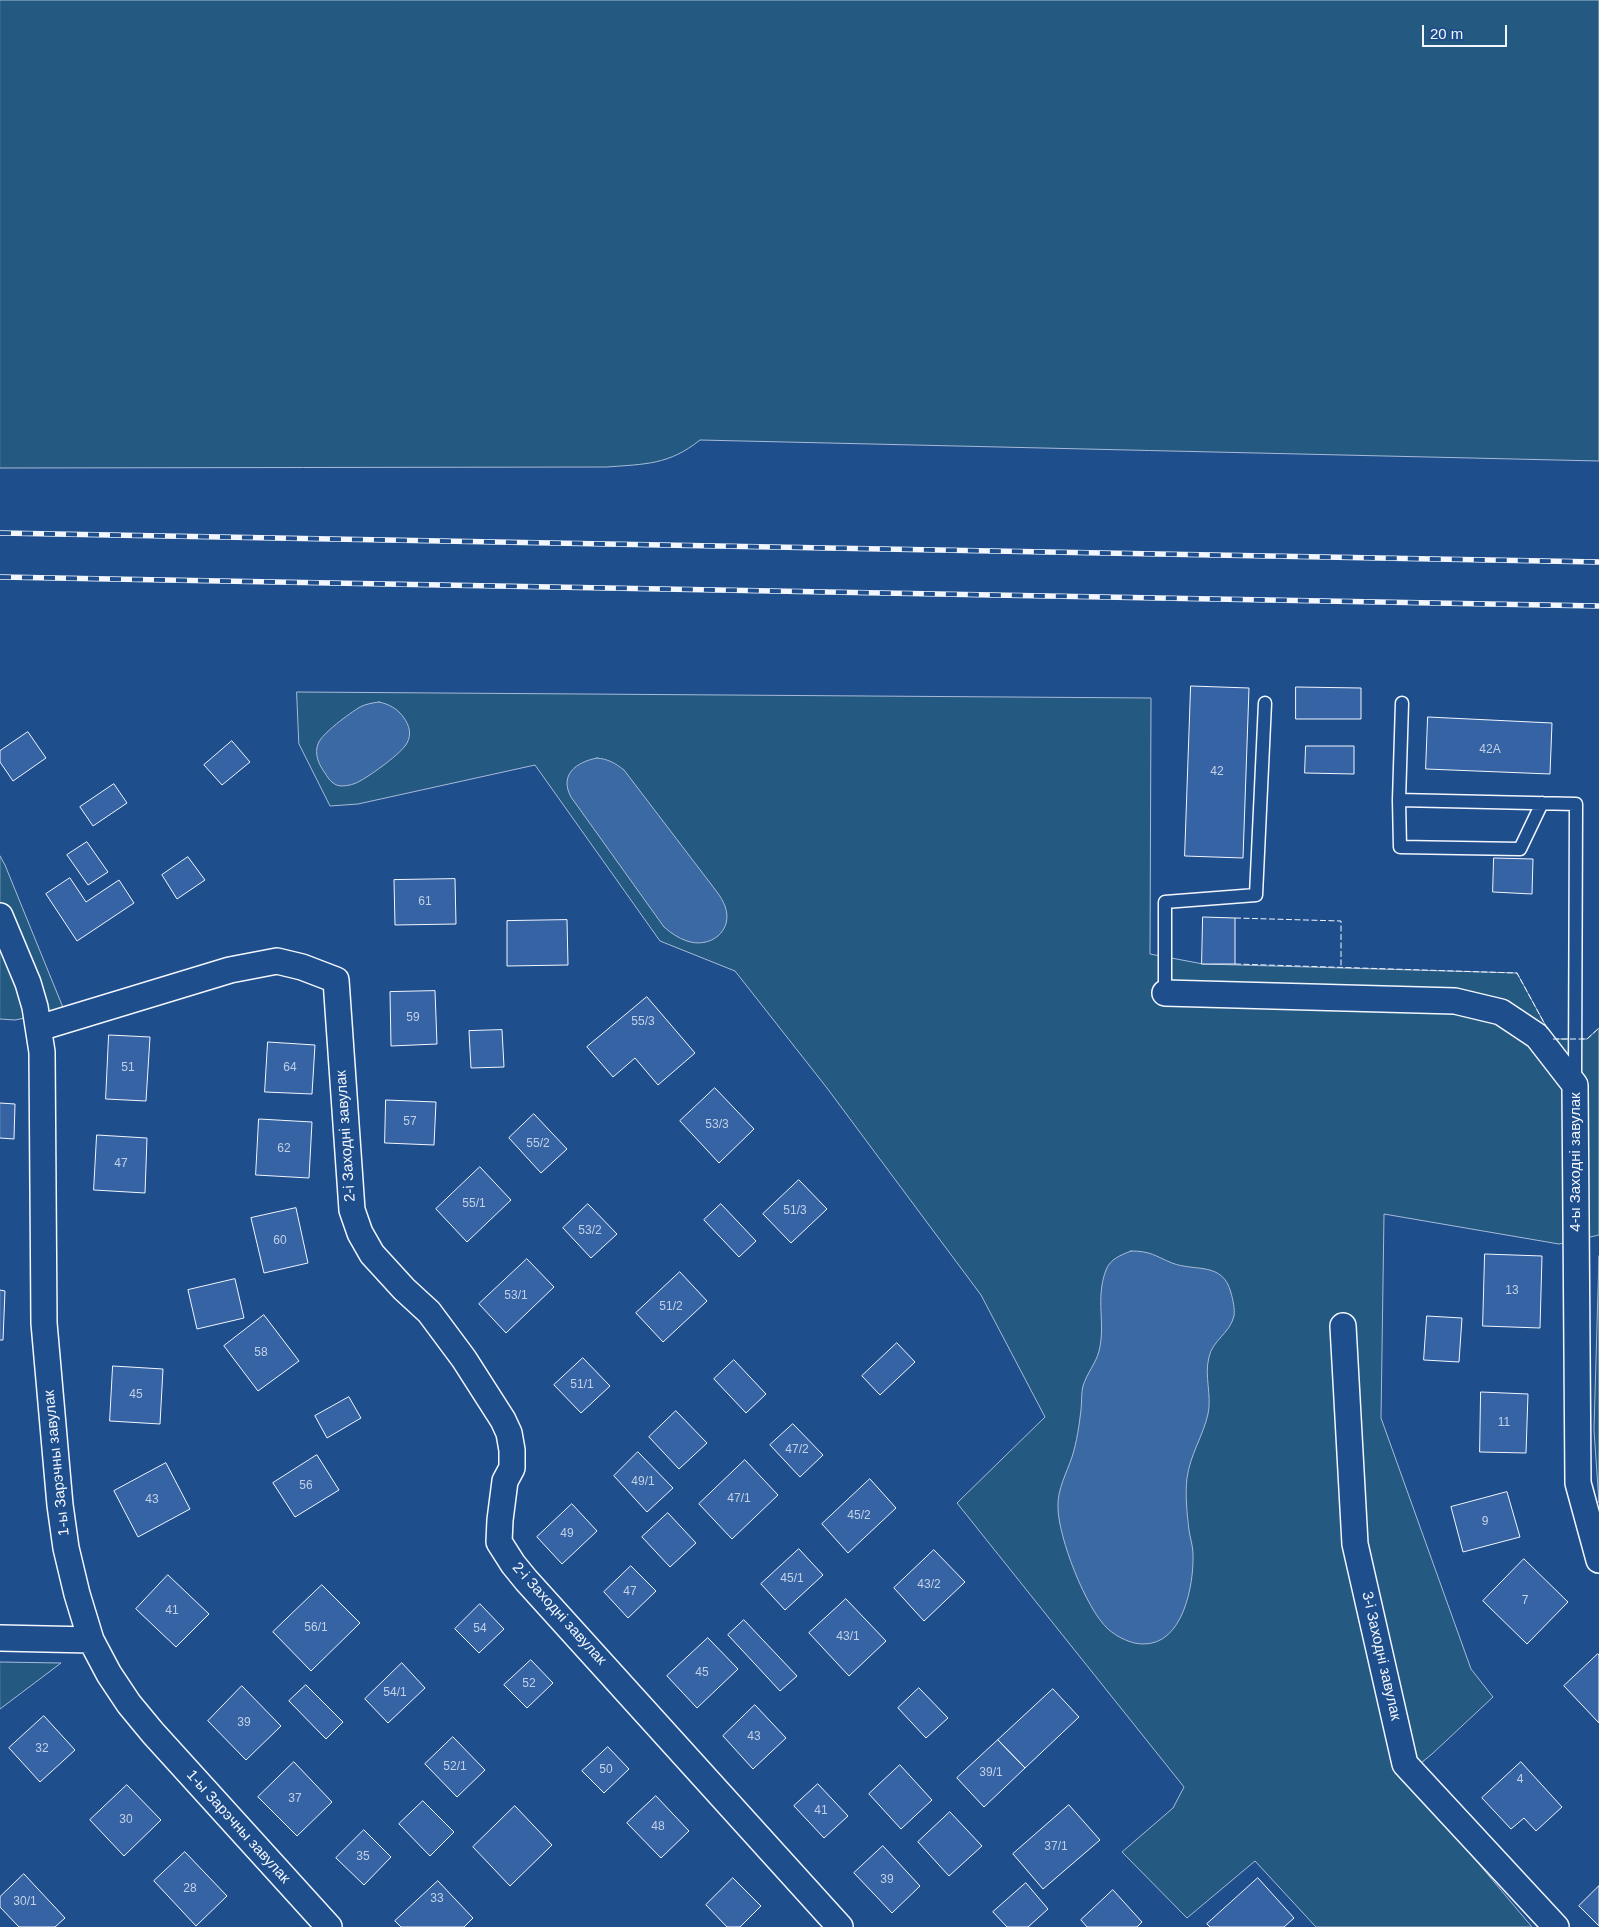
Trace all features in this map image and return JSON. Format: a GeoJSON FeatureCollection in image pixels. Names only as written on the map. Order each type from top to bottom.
{"type":"FeatureCollection","features":[{"type":"Feature","properties":{"kind":"street","name":"1-ы Зарэчны завулак"},"geometry":{"type":"LineString","coordinates":[[0,916],[28,983],[39,1028],[42,1052],[44,1323],[60,1505],[66,1548],[77,1594],[92,1640],[109,1674],[129,1704],[329,1927]]}},
{"type":"Feature","properties":{"kind":"street","name":"2-і Заходні завулак"},"geometry":{"type":"LineString","coordinates":[[39,1028],[230,970],[278,961],[302,967],[336,980],[352,1210],[360,1233],[372,1254],[404,1289],[430,1312],[464,1359],[503,1420],[509,1434],[512,1450],[512,1468],[505,1481],[499,1542],[526,1580],[840,1927]]}},
{"type":"Feature","properties":{"kind":"street","name":"4-ы Заходні завулак"},"geometry":{"type":"LineString","coordinates":[[1165,993],[1455,1001],[1501,1012],[1537,1036],[1575,1084],[1578,1483],[1599,1560]]}},
{"type":"Feature","properties":{"kind":"street","name":"3-і Заходні завулак"},"geometry":{"type":"LineString","coordinates":[[1343,1326],[1355,1544],[1406,1764],[1556,1927]]}},
{"type":"Feature","properties":{"kind":"street"},"geometry":{"type":"LineString","coordinates":[[0,1638],[92,1640]]}},
{"type":"Feature","properties":{"kind":"lane"},"geometry":{"type":"LineString","coordinates":[[1165,993],[1165,902],[1256,895],[1266,703]]}},
{"type":"Feature","properties":{"kind":"lane"},"geometry":{"type":"LineString","coordinates":[[1402,703],[1399,800],[1400,847],[1520,849],[1542,803]]}},
{"type":"Feature","properties":{"kind":"lane"},"geometry":{"type":"LineString","coordinates":[[1399,800],[1576,804],[1575,1084]]}},
{"type":"Feature","properties":{"kind":"shaded area"},"geometry":{"type":"Polygon","coordinates":[[[0,0],[1599,0],[1599,461],[700,440],[667,459],[645,464],[607,467],[0,468],[0,0]]]}},
{"type":"Feature","properties":{"kind":"shaded area"},"geometry":{"type":"Polygon","coordinates":[[[297,692],[1151,698],[1150,954],[1203,964],[1517,973],[1553,1039],[1587,1039],[1599,1028],[1599,1235],[1559,1244],[1384,1214],[1381,1418],[1471,1669],[1493,1697],[1432,1754],[1405,1776],[1532,1927],[1316,1927],[1255,1861],[1187,1918],[1122,1852],[1173,1808],[1184,1787],[957,1503],[1045,1417],[981,1295],[827,1088],[735,971],[660,941],[535,765],[358,804],[330,806],[299,744],[297,692]]]}},
{"type":"Feature","properties":{"kind":"shaded area"},"geometry":{"type":"Polygon","coordinates":[[[379,702],[393,707],[404,718],[409,730],[407,743],[393,758],[360,781],[344,786],[334,784],[327,776],[318,759],[317,748],[320,740],[336,724],[355,710],[365,705],[379,702]]]}},
{"type":"Feature","properties":{"kind":"shaded area"},"geometry":{"type":"Polygon","coordinates":[[[597,758],[605,759],[624,770],[719,895],[725,906],[726,923],[723,930],[712,940],[696,943],[687,941],[664,927],[571,797],[567,782],[568,776],[576,766],[597,758]]]}},
{"type":"Feature","properties":{"kind":"shaded area"},"geometry":{"type":"Polygon","coordinates":[[[0,856],[64,1010],[15,1020],[0,1019],[0,856]]]}},
{"type":"Feature","properties":{"kind":"shaded area"},"geometry":{"type":"Polygon","coordinates":[[[1131,1251],[1148,1253],[1181,1266],[1207,1269],[1215,1272],[1222,1276],[1227,1283],[1234,1304],[1232,1322],[1214,1346],[1209,1357],[1207,1371],[1208,1414],[1187,1478],[1187,1511],[1193,1548],[1193,1567],[1188,1596],[1177,1624],[1168,1635],[1157,1642],[1143,1644],[1129,1641],[1112,1632],[1091,1606],[1068,1554],[1059,1520],[1058,1507],[1061,1488],[1077,1439],[1083,1386],[1099,1351],[1102,1331],[1101,1291],[1106,1270],[1116,1258],[1131,1251]]]}},
{"type":"Feature","properties":{"kind":"shaded area"},"geometry":{"type":"Polygon","coordinates":[[[1599,1256],[1599,1503],[1594,1430],[1599,1256]]]}},
{"type":"Feature","properties":{"kind":"shaded area"},"geometry":{"type":"Polygon","coordinates":[[[0,1662],[61,1663],[0,1709],[0,1662]]]}},
{"type":"Feature","properties":{"kind":"building"},"geometry":{"type":"Polygon","coordinates":[[[1191,686],[1249,688],[1243,858],[1185,856],[1191,686]]]}},
{"type":"Feature","properties":{"kind":"building"},"geometry":{"type":"Polygon","coordinates":[[[1296,687],[1361,688],[1361,719],[1296,719],[1296,687]]]}},
{"type":"Feature","properties":{"kind":"building"},"geometry":{"type":"Polygon","coordinates":[[[1428,717],[1552,723],[1550,774],[1426,769],[1428,717]]]}},
{"type":"Feature","properties":{"kind":"building"},"geometry":{"type":"Polygon","coordinates":[[[28,732],[46,758],[13,781],[0,762],[0,751],[28,732]]]}},
{"type":"Feature","properties":{"kind":"building"},"geometry":{"type":"Polygon","coordinates":[[[232,741],[250,762],[222,785],[204,765],[232,741]]]}},
{"type":"Feature","properties":{"kind":"building"},"geometry":{"type":"Polygon","coordinates":[[[1306,746],[1354,746],[1354,774],[1305,773],[1306,746]]]}},
{"type":"Feature","properties":{"kind":"building"},"geometry":{"type":"Polygon","coordinates":[[[114,784],[127,803],[93,826],[80,807],[114,784]]]}},
{"type":"Feature","properties":{"kind":"building"},"geometry":{"type":"Polygon","coordinates":[[[87,842],[108,872],[88,885],[67,855],[87,842]]]}},
{"type":"Feature","properties":{"kind":"building"},"geometry":{"type":"Polygon","coordinates":[[[188,857],[205,880],[177,899],[162,875],[188,857]]]}},
{"type":"Feature","properties":{"kind":"building"},"geometry":{"type":"Polygon","coordinates":[[[1494,858],[1533,859],[1532,894],[1493,892],[1494,858]]]}},
{"type":"Feature","properties":{"kind":"building"},"geometry":{"type":"Polygon","coordinates":[[[70,878],[86,902],[119,880],[134,903],[77,941],[46,894],[70,878]]]}},
{"type":"Feature","properties":{"kind":"building"},"geometry":{"type":"Polygon","coordinates":[[[455,879],[456,924],[395,925],[394,880],[455,879]]]}},
{"type":"Feature","properties":{"kind":"building"},"geometry":{"type":"Polygon","coordinates":[[[1203,917],[1235,918],[1235,964],[1202,964],[1203,917]]]}},
{"type":"Feature","properties":{"kind":"building"},"geometry":{"type":"Polygon","coordinates":[[[567,920],[568,965],[507,966],[507,921],[567,920]]]}},
{"type":"Feature","properties":{"kind":"building"},"geometry":{"type":"Polygon","coordinates":[[[435,991],[437,1044],[391,1046],[390,992],[435,991]]]}},
{"type":"Feature","properties":{"kind":"building"},"geometry":{"type":"Polygon","coordinates":[[[647,997],[695,1053],[658,1085],[635,1058],[613,1077],[587,1047],[647,997]]]}},
{"type":"Feature","properties":{"kind":"building"},"geometry":{"type":"Polygon","coordinates":[[[502,1030],[504,1067],[471,1068],[469,1031],[502,1030]]]}},
{"type":"Feature","properties":{"kind":"building"},"geometry":{"type":"Polygon","coordinates":[[[109,1035],[150,1037],[146,1101],[106,1099],[109,1035]]]}},
{"type":"Feature","properties":{"kind":"building"},"geometry":{"type":"Polygon","coordinates":[[[268,1042],[315,1045],[312,1094],[265,1092],[268,1042]]]}},
{"type":"Feature","properties":{"kind":"building"},"geometry":{"type":"Polygon","coordinates":[[[715,1088],[754,1129],[719,1163],[680,1121],[715,1088]]]}},
{"type":"Feature","properties":{"kind":"building"},"geometry":{"type":"Polygon","coordinates":[[[386,1100],[436,1102],[434,1145],[385,1143],[386,1100]]]}},
{"type":"Feature","properties":{"kind":"building"},"geometry":{"type":"Polygon","coordinates":[[[0,1103],[15,1104],[14,1139],[0,1138],[0,1103]]]}},
{"type":"Feature","properties":{"kind":"building"},"geometry":{"type":"Polygon","coordinates":[[[534,1114],[567,1149],[541,1173],[509,1138],[534,1114]]]}},
{"type":"Feature","properties":{"kind":"building"},"geometry":{"type":"Polygon","coordinates":[[[259,1119],[312,1122],[309,1178],[256,1175],[259,1119]]]}},
{"type":"Feature","properties":{"kind":"building"},"geometry":{"type":"Polygon","coordinates":[[[97,1135],[147,1138],[145,1193],[94,1190],[97,1135]]]}},
{"type":"Feature","properties":{"kind":"building"},"geometry":{"type":"Polygon","coordinates":[[[480,1167],[511,1200],[467,1242],[436,1209],[480,1167]]]}},
{"type":"Feature","properties":{"kind":"building"},"geometry":{"type":"Polygon","coordinates":[[[799,1180],[827,1209],[791,1243],[763,1214],[799,1180]]]}},
{"type":"Feature","properties":{"kind":"building"},"geometry":{"type":"Polygon","coordinates":[[[588,1204],[617,1234],[591,1258],[563,1228],[588,1204]]]}},
{"type":"Feature","properties":{"kind":"building"},"geometry":{"type":"Polygon","coordinates":[[[721,1204],[756,1241],[739,1257],[704,1220],[721,1204]]]}},
{"type":"Feature","properties":{"kind":"building"},"geometry":{"type":"Polygon","coordinates":[[[296,1208],[308,1263],[264,1273],[251,1218],[296,1208]]]}},
{"type":"Feature","properties":{"kind":"building"},"geometry":{"type":"Polygon","coordinates":[[[1485,1254],[1542,1256],[1540,1328],[1483,1326],[1485,1254]]]}},
{"type":"Feature","properties":{"kind":"building"},"geometry":{"type":"Polygon","coordinates":[[[527,1259],[554,1287],[506,1333],[479,1304],[527,1259]]]}},
{"type":"Feature","properties":{"kind":"building"},"geometry":{"type":"Polygon","coordinates":[[[680,1272],[707,1301],[663,1342],[636,1313],[680,1272]]]}},
{"type":"Feature","properties":{"kind":"building"},"geometry":{"type":"Polygon","coordinates":[[[235,1279],[244,1318],[197,1329],[188,1290],[235,1279]]]}},
{"type":"Feature","properties":{"kind":"building"},"geometry":{"type":"Polygon","coordinates":[[[0,1290],[5,1291],[3,1340],[0,1340],[0,1290]]]}},
{"type":"Feature","properties":{"kind":"building"},"geometry":{"type":"Polygon","coordinates":[[[264,1315],[299,1361],[258,1391],[224,1346],[264,1315]]]}},
{"type":"Feature","properties":{"kind":"building"},"geometry":{"type":"Polygon","coordinates":[[[1427,1316],[1462,1318],[1459,1362],[1424,1360],[1427,1316]]]}},
{"type":"Feature","properties":{"kind":"building"},"geometry":{"type":"Polygon","coordinates":[[[897,1343],[915,1362],[880,1395],[862,1376],[897,1343]]]}},
{"type":"Feature","properties":{"kind":"building"},"geometry":{"type":"Polygon","coordinates":[[[583,1358],[610,1386],[581,1413],[554,1385],[583,1358]]]}},
{"type":"Feature","properties":{"kind":"building"},"geometry":{"type":"Polygon","coordinates":[[[734,1360],[766,1394],[746,1413],[714,1379],[734,1360]]]}},
{"type":"Feature","properties":{"kind":"building"},"geometry":{"type":"Polygon","coordinates":[[[113,1366],[163,1369],[160,1424],[110,1421],[113,1366]]]}},
{"type":"Feature","properties":{"kind":"building"},"geometry":{"type":"Polygon","coordinates":[[[1481,1392],[1528,1394],[1526,1453],[1480,1452],[1481,1392]]]}},
{"type":"Feature","properties":{"kind":"building"},"geometry":{"type":"Polygon","coordinates":[[[349,1397],[361,1418],[327,1438],[315,1416],[349,1397]]]}},
{"type":"Feature","properties":{"kind":"building"},"geometry":{"type":"Polygon","coordinates":[[[676,1411],[707,1443],[679,1469],[649,1437],[676,1411]]]}},
{"type":"Feature","properties":{"kind":"building"},"geometry":{"type":"Polygon","coordinates":[[[793,1424],[823,1455],[800,1477],[770,1445],[793,1424]]]}},
{"type":"Feature","properties":{"kind":"building"},"geometry":{"type":"Polygon","coordinates":[[[638,1452],[673,1488],[647,1512],[614,1476],[638,1452]]]}},
{"type":"Feature","properties":{"kind":"building"},"geometry":{"type":"Polygon","coordinates":[[[317,1455],[339,1490],[295,1517],[273,1483],[317,1455]]]}},
{"type":"Feature","properties":{"kind":"building"},"geometry":{"type":"Polygon","coordinates":[[[745,1460],[778,1495],[732,1539],[699,1504],[745,1460]]]}},
{"type":"Feature","properties":{"kind":"building"},"geometry":{"type":"Polygon","coordinates":[[[166,1463],[190,1509],[138,1537],[114,1491],[166,1463]]]}},
{"type":"Feature","properties":{"kind":"building"},"geometry":{"type":"Polygon","coordinates":[[[870,1479],[896,1508],[848,1553],[822,1524],[870,1479]]]}},
{"type":"Feature","properties":{"kind":"building"},"geometry":{"type":"Polygon","coordinates":[[[1507,1492],[1520,1537],[1463,1552],[1451,1507],[1507,1492]]]}},
{"type":"Feature","properties":{"kind":"building"},"geometry":{"type":"Polygon","coordinates":[[[572,1504],[597,1531],[562,1564],[537,1537],[572,1504]]]}},
{"type":"Feature","properties":{"kind":"building"},"geometry":{"type":"Polygon","coordinates":[[[668,1513],[696,1543],[670,1567],[642,1537],[668,1513]]]}},
{"type":"Feature","properties":{"kind":"building"},"geometry":{"type":"Polygon","coordinates":[[[799,1549],[823,1575],[785,1610],[761,1584],[799,1549]]]}},
{"type":"Feature","properties":{"kind":"building"},"geometry":{"type":"Polygon","coordinates":[[[934,1550],[965,1582],[924,1621],[894,1588],[934,1550]]]}},
{"type":"Feature","properties":{"kind":"building"},"geometry":{"type":"Polygon","coordinates":[[[1524,1559],[1568,1602],[1527,1644],[1483,1601],[1524,1559]]]}},
{"type":"Feature","properties":{"kind":"building"},"geometry":{"type":"Polygon","coordinates":[[[631,1566],[656,1591],[628,1618],[604,1592],[631,1566]]]}},
{"type":"Feature","properties":{"kind":"building"},"geometry":{"type":"Polygon","coordinates":[[[168,1575],[209,1614],[176,1647],[136,1609],[168,1575]]]}},
{"type":"Feature","properties":{"kind":"building"},"geometry":{"type":"Polygon","coordinates":[[[322,1585],[360,1623],[311,1671],[273,1632],[322,1585]]]}},
{"type":"Feature","properties":{"kind":"building"},"geometry":{"type":"Polygon","coordinates":[[[846,1599],[886,1641],[849,1676],[809,1633],[846,1599]]]}},
{"type":"Feature","properties":{"kind":"building"},"geometry":{"type":"Polygon","coordinates":[[[480,1604],[504,1629],[479,1653],[455,1629],[480,1604]]]}},
{"type":"Feature","properties":{"kind":"building"},"geometry":{"type":"Polygon","coordinates":[[[744,1620],[797,1676],[780,1691],[728,1635],[744,1620]]]}},
{"type":"Feature","properties":{"kind":"building"},"geometry":{"type":"Polygon","coordinates":[[[708,1638],[738,1669],[697,1708],[667,1676],[708,1638]]]}},
{"type":"Feature","properties":{"kind":"building"},"geometry":{"type":"Polygon","coordinates":[[[1599,1655],[1599,1723],[1564,1686],[1599,1655]]]}},
{"type":"Feature","properties":{"kind":"building"},"geometry":{"type":"Polygon","coordinates":[[[531,1660],[553,1683],[527,1708],[504,1685],[531,1660]]]}},
{"type":"Feature","properties":{"kind":"building"},"geometry":{"type":"Polygon","coordinates":[[[402,1663],[425,1688],[388,1723],[365,1699],[402,1663]]]}},
{"type":"Feature","properties":{"kind":"building"},"geometry":{"type":"Polygon","coordinates":[[[306,1685],[343,1722],[326,1739],[289,1701],[306,1685]]]}},
{"type":"Feature","properties":{"kind":"building"},"geometry":{"type":"Polygon","coordinates":[[[242,1686],[281,1726],[246,1760],[208,1721],[242,1686]]]}},
{"type":"Feature","properties":{"kind":"building"},"geometry":{"type":"Polygon","coordinates":[[[919,1688],[948,1718],[926,1738],[898,1708],[919,1688]]]}},
{"type":"Feature","properties":{"kind":"building"},"geometry":{"type":"Polygon","coordinates":[[[1053,1689],[1079,1717],[1025,1768],[998,1740],[1053,1689]]]}},
{"type":"Feature","properties":{"kind":"building"},"geometry":{"type":"Polygon","coordinates":[[[755,1705],[786,1738],[753,1769],[723,1736],[755,1705]]]}},
{"type":"Feature","properties":{"kind":"building"},"geometry":{"type":"Polygon","coordinates":[[[44,1716],[75,1750],[40,1782],[9,1748],[44,1716]]]}},
{"type":"Feature","properties":{"kind":"building"},"geometry":{"type":"Polygon","coordinates":[[[453,1737],[485,1770],[457,1797],[425,1764],[453,1737]]]}},
{"type":"Feature","properties":{"kind":"building"},"geometry":{"type":"Polygon","coordinates":[[[998,1740],[1025,1768],[984,1807],[957,1778],[998,1740]]]}},
{"type":"Feature","properties":{"kind":"building"},"geometry":{"type":"Polygon","coordinates":[[[608,1747],[629,1769],[604,1793],[582,1771],[608,1747]]]}},
{"type":"Feature","properties":{"kind":"building"},"geometry":{"type":"Polygon","coordinates":[[[294,1762],[332,1802],[297,1836],[258,1797],[294,1762]]]}},
{"type":"Feature","properties":{"kind":"building"},"geometry":{"type":"Polygon","coordinates":[[[1521,1762],[1562,1807],[1536,1831],[1524,1818],[1511,1829],[1482,1798],[1521,1762]]]}},
{"type":"Feature","properties":{"kind":"building"},"geometry":{"type":"Polygon","coordinates":[[[900,1765],[932,1800],[901,1829],[869,1794],[900,1765]]]}},
{"type":"Feature","properties":{"kind":"building"},"geometry":{"type":"Polygon","coordinates":[[[818,1784],[848,1816],[824,1838],[794,1806],[818,1784]]]}},
{"type":"Feature","properties":{"kind":"building"},"geometry":{"type":"Polygon","coordinates":[[[127,1785],[161,1820],[124,1856],[90,1820],[127,1785]]]}},
{"type":"Feature","properties":{"kind":"building"},"geometry":{"type":"Polygon","coordinates":[[[656,1796],[689,1831],[661,1858],[627,1823],[656,1796]]]}},
{"type":"Feature","properties":{"kind":"building"},"geometry":{"type":"Polygon","coordinates":[[[423,1801],[454,1832],[430,1856],[399,1824],[423,1801]]]}},
{"type":"Feature","properties":{"kind":"building"},"geometry":{"type":"Polygon","coordinates":[[[1069,1805],[1100,1840],[1043,1889],[1013,1854],[1069,1805]]]}},
{"type":"Feature","properties":{"kind":"building"},"geometry":{"type":"Polygon","coordinates":[[[515,1806],[552,1845],[510,1886],[473,1847],[515,1806]]]}},
{"type":"Feature","properties":{"kind":"building"},"geometry":{"type":"Polygon","coordinates":[[[950,1812],[982,1846],[949,1876],[918,1842],[950,1812]]]}},
{"type":"Feature","properties":{"kind":"building"},"geometry":{"type":"Polygon","coordinates":[[[364,1830],[391,1857],[364,1885],[336,1858],[364,1830]]]}},
{"type":"Feature","properties":{"kind":"building"},"geometry":{"type":"Polygon","coordinates":[[[883,1846],[920,1886],[892,1913],[854,1873],[883,1846]]]}},
{"type":"Feature","properties":{"kind":"building"},"geometry":{"type":"Polygon","coordinates":[[[185,1852],[227,1896],[196,1926],[154,1881],[185,1852]]]}},
{"type":"Feature","properties":{"kind":"building"},"geometry":{"type":"Polygon","coordinates":[[[24,1874],[65,1918],[55,1927],[19,1927],[0,1907],[0,1897],[24,1874]]]}},
{"type":"Feature","properties":{"kind":"building"},"geometry":{"type":"Polygon","coordinates":[[[733,1878],[761,1906],[740,1927],[727,1927],[706,1905],[733,1878]]]}},
{"type":"Feature","properties":{"kind":"building"},"geometry":{"type":"Polygon","coordinates":[[[1258,1878],[1294,1918],[1284,1927],[1210,1927],[1207,1924],[1258,1878]]]}},
{"type":"Feature","properties":{"kind":"building"},"geometry":{"type":"Polygon","coordinates":[[[438,1881],[473,1918],[464,1927],[401,1927],[395,1921],[438,1881]]]}},
{"type":"Feature","properties":{"kind":"building"},"geometry":{"type":"Polygon","coordinates":[[[1026,1883],[1048,1909],[1028,1927],[1007,1927],[993,1912],[1026,1883]]]}},
{"type":"Feature","properties":{"kind":"building"},"geometry":{"type":"Polygon","coordinates":[[[1599,1886],[1599,1926],[1579,1906],[1599,1886]]]}},
{"type":"Feature","properties":{"kind":"building"},"geometry":{"type":"Polygon","coordinates":[[[1113,1890],[1142,1922],[1137,1927],[1087,1927],[1081,1920],[1113,1890]]]}},
{"type":"Feature","properties":{"kind":"railway"},"geometry":{"type":"LineString","coordinates":[[0,533],[1599,562]]}},
{"type":"Feature","properties":{"kind":"railway"},"geometry":{"type":"LineString","coordinates":[[0,577],[1599,606]]}},
{"type":"Feature","properties":{"kind":"fence"},"geometry":{"type":"LineString","coordinates":[[1235,918],[1341,921],[1341,968]]}},
{"type":"Feature","properties":{"kind":"fence"},"geometry":{"type":"LineString","coordinates":[[1235,964],[1517,973],[1548,1030]]}},
{"type":"Feature","properties":{"kind":"fence"},"geometry":{"type":"LineString","coordinates":[[1553,1039],[1587,1039],[1599,1028]]}}]}
